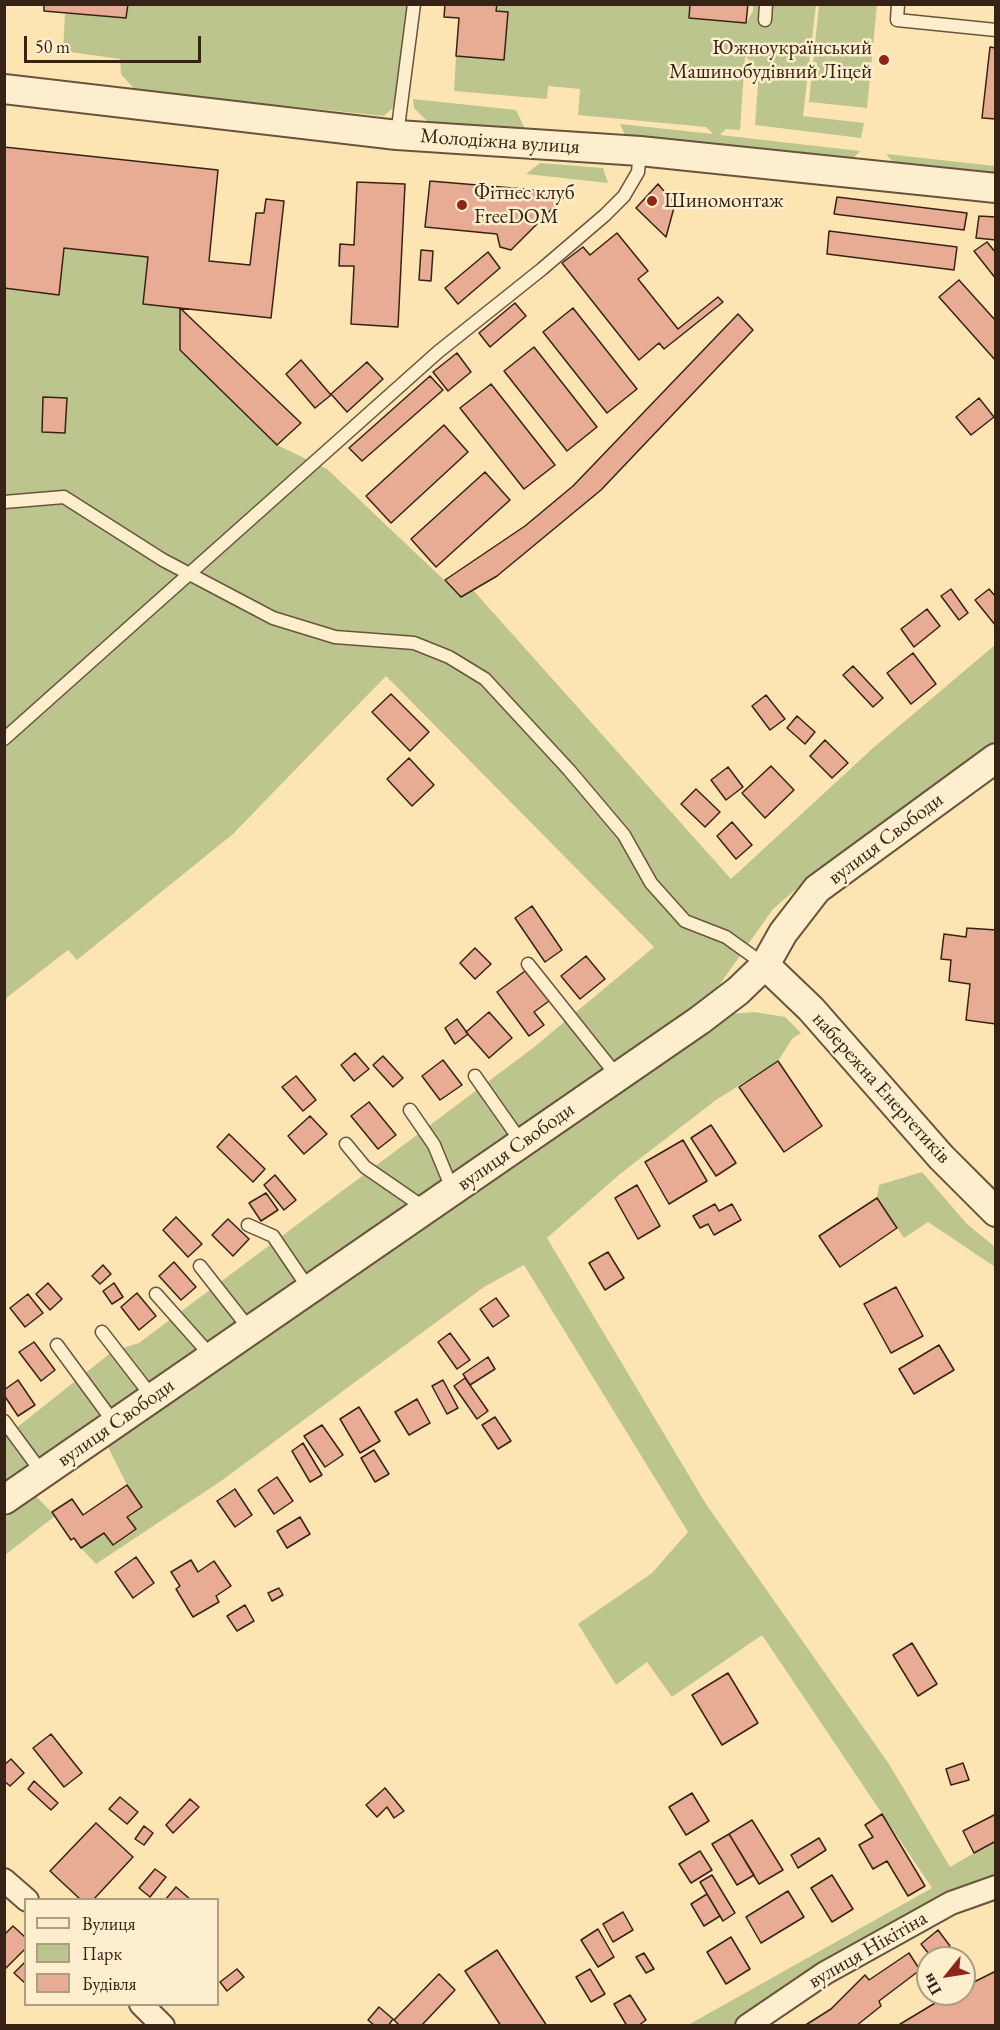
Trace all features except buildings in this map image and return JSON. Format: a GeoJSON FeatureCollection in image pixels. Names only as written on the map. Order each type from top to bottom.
{"type":"FeatureCollection","features":[{"type":"Feature","properties":{"kind":"street","name":"Молодіжна вулиця"},"geometry":{"type":"LineString","coordinates":[[4,89],[397,135],[640,151],[996,188]]}},
{"type":"Feature","properties":{"kind":"street","name":"вулиця Свободи"},"geometry":{"type":"LineString","coordinates":[[4,1500],[700,1020],[738,991],[765,966],[783,933],[817,889],[996,758]]}},
{"type":"Feature","properties":{"kind":"street","name":"набережна Енергетиків"},"geometry":{"type":"LineString","coordinates":[[765,966],[811,1009],[941,1157],[996,1212]]}},
{"type":"Feature","properties":{"kind":"street"},"geometry":{"type":"LineString","coordinates":[[4,1880],[26,1898]]}},
{"type":"Feature","properties":{"kind":"street","name":"вулиця Нікітіна"},"geometry":{"type":"LineString","coordinates":[[747,2025],[825,1973],[951,1904],[996,1887]]}},
{"type":"Feature","properties":{"kind":"street"},"geometry":{"type":"LineString","coordinates":[[143,2006],[163,2025]]}},
{"type":"Feature","properties":{"kind":"lane"},"geometry":{"type":"LineString","coordinates":[[397,135],[414,4]]}},
{"type":"Feature","properties":{"kind":"lane"},"geometry":{"type":"LineString","coordinates":[[765,20],[766,4]]}},
{"type":"Feature","properties":{"kind":"lane"},"geometry":{"type":"LineString","coordinates":[[898,4],[897,20],[996,30]]}},
{"type":"Feature","properties":{"kind":"lane"},"geometry":{"type":"LineString","coordinates":[[4,739],[438,352],[605,215],[624,196],[638,172],[640,151]]}},
{"type":"Feature","properties":{"kind":"lane"},"geometry":{"type":"LineString","coordinates":[[4,502],[64,497],[189,574],[273,618],[335,637],[414,643],[449,657],[485,679],[569,770],[624,835],[651,883],[685,921],[726,936],[765,966]]}},
{"type":"Feature","properties":{"kind":"lane"},"geometry":{"type":"LineString","coordinates":[[528,964],[618,1077]]}},
{"type":"Feature","properties":{"kind":"lane"},"geometry":{"type":"LineString","coordinates":[[475,1076],[522,1143]]}},
{"type":"Feature","properties":{"kind":"lane"},"geometry":{"type":"LineString","coordinates":[[410,1110],[434,1145],[453,1191]]}},
{"type":"Feature","properties":{"kind":"lane"},"geometry":{"type":"LineString","coordinates":[[346,1144],[365,1167],[426,1209]]}},
{"type":"Feature","properties":{"kind":"lane"},"geometry":{"type":"LineString","coordinates":[[248,1225],[273,1236],[309,1290]]}},
{"type":"Feature","properties":{"kind":"lane"},"geometry":{"type":"LineString","coordinates":[[200,1266],[250,1331]]}},
{"type":"Feature","properties":{"kind":"lane"},"geometry":{"type":"LineString","coordinates":[[156,1294],[212,1357]]}},
{"type":"Feature","properties":{"kind":"lane"},"geometry":{"type":"LineString","coordinates":[[102,1332],[153,1398]]}},
{"type":"Feature","properties":{"kind":"lane"},"geometry":{"type":"LineString","coordinates":[[57,1345],[115,1424]]}},
{"type":"Feature","properties":{"kind":"lane"},"geometry":{"type":"LineString","coordinates":[[4,1421],[43,1474]]}},
{"type":"Feature","properties":{"kind":"green space"},"geometry":{"type":"Polygon","coordinates":[[[128,4],[408,5],[396,105],[384,116],[135,90],[121,74],[120,59],[63,51],[65,13],[126,18],[128,4]]]}},
{"type":"Feature","properties":{"kind":"green space"},"geometry":{"type":"Polygon","coordinates":[[[497,5],[690,5],[689,18],[746,23],[753,11],[753,5],[816,5],[803,116],[864,123],[861,138],[755,125],[759,70],[745,56],[740,130],[726,129],[720,135],[860,151],[845,167],[628,141],[620,124],[713,134],[706,127],[578,115],[580,89],[548,86],[547,99],[454,91],[456,56],[504,60],[508,12],[496,11],[497,5]]]}},
{"type":"Feature","properties":{"kind":"green space"},"geometry":{"type":"Polygon","coordinates":[[[819,5],[877,5],[867,108],[809,102],[819,5]]]}},
{"type":"Feature","properties":{"kind":"green space"},"geometry":{"type":"Polygon","coordinates":[[[413,99],[516,110],[525,129],[429,123],[414,108],[413,99]]]}},
{"type":"Feature","properties":{"kind":"green space"},"geometry":{"type":"Polygon","coordinates":[[[886,154],[995,166],[995,183],[902,173],[886,154]]]}},
{"type":"Feature","properties":{"kind":"green space"},"geometry":{"type":"Polygon","coordinates":[[[540,163],[603,168],[608,183],[526,174],[540,163]]]}},
{"type":"Feature","properties":{"kind":"green space"},"geometry":{"type":"Polygon","coordinates":[[[64,248],[148,257],[143,304],[180,308],[277,445],[327,469],[461,596],[473,590],[731,879],[873,748],[995,645],[995,749],[808,879],[773,909],[718,987],[684,1018],[5,1489],[5,1437],[113,1351],[139,1343],[533,1048],[654,947],[386,676],[233,834],[77,960],[68,950],[5,999],[5,288],[59,295],[64,248]]]}},
{"type":"Feature","properties":{"kind":"green space"},"geometry":{"type":"Polygon","coordinates":[[[754,1012],[785,1017],[801,1033],[792,1039],[778,1061],[716,1100],[620,1174],[547,1238],[706,1504],[889,1764],[950,1867],[995,1841],[995,1881],[738,2025],[688,2025],[932,1888],[762,1635],[672,1697],[647,1662],[616,1685],[578,1624],[652,1573],[688,1532],[524,1265],[484,1287],[221,1481],[96,1564],[81,1548],[104,1533],[114,1545],[136,1529],[127,1517],[141,1507],[108,1447],[550,1143],[696,1036],[730,1014],[754,1012]]]}},
{"type":"Feature","properties":{"kind":"green space"},"geometry":{"type":"Polygon","coordinates":[[[922,1172],[967,1224],[995,1247],[995,1267],[928,1222],[904,1238],[877,1198],[879,1185],[922,1172]]]}},
{"type":"Feature","properties":{"kind":"green space"},"geometry":{"type":"Polygon","coordinates":[[[36,1496],[55,1516],[5,1555],[5,1518],[36,1496]]]}},
{"type":"Feature","properties":{"kind":"place","name":"Южноукраїнський Машинобудівний Ліцей"},"geometry":{"type":"Point","coordinates":[884,60]}},
{"type":"Feature","properties":{"kind":"place","name":"Шиномонтаж"},"geometry":{"type":"Point","coordinates":[652,201]}},
{"type":"Feature","properties":{"kind":"place","name":"Фітнес клуб FreeDOM"},"geometry":{"type":"Point","coordinates":[462,205]}}]}
